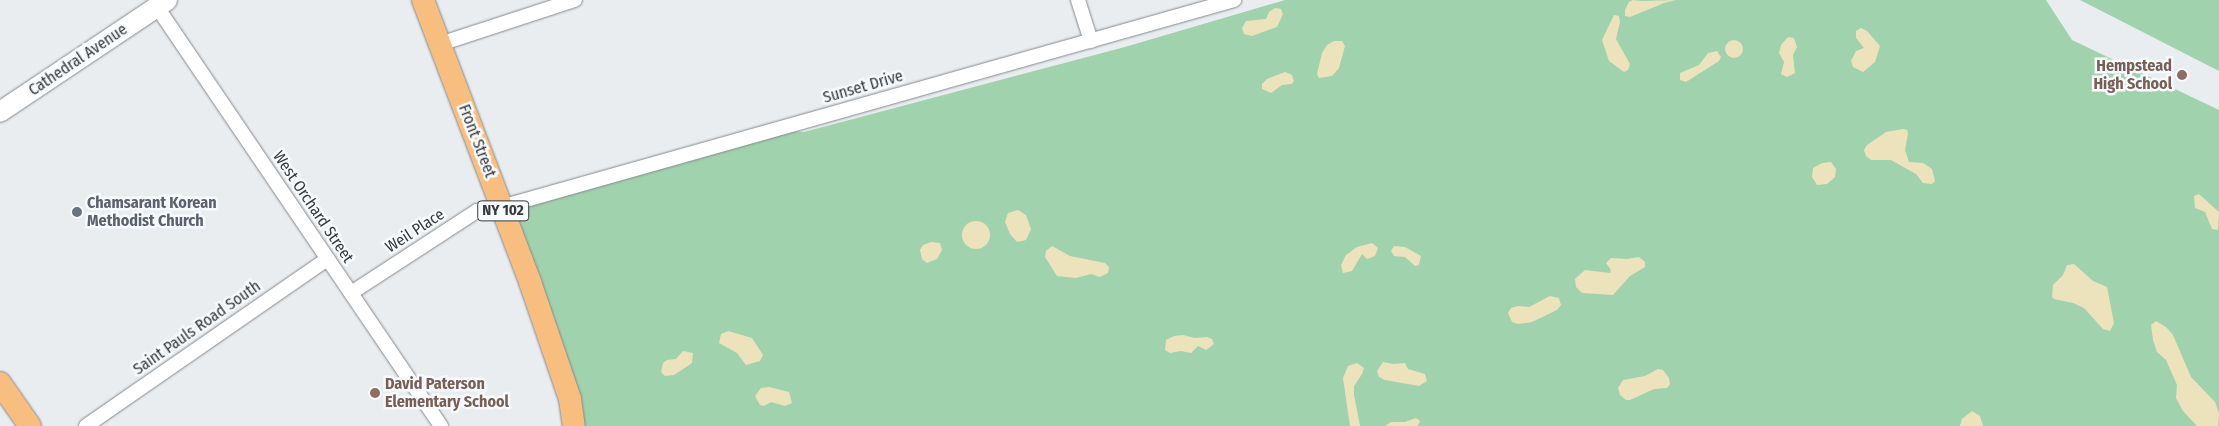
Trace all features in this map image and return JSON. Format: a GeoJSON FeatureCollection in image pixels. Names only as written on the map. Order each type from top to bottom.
{"type":"FeatureCollection","features":[{"type":"Feature","properties":{"kind":"main road","name":"Front Street"},"geometry":{"type":"LineString","coordinates":[[423,0],[530,282],[570,399],[574,426]]}},
{"type":"Feature","properties":{"kind":"main road"},"geometry":{"type":"LineString","coordinates":[[0,384],[30,426]]}},
{"type":"Feature","properties":{"kind":"street"},"geometry":{"type":"LineString","coordinates":[[440,44],[575,0]]}},
{"type":"Feature","properties":{"kind":"street"},"geometry":{"type":"LineString","coordinates":[[1078,0],[1091,41]]}},
{"type":"Feature","properties":{"kind":"street","name":"Sunset Drive"},"geometry":{"type":"LineString","coordinates":[[502,207],[1234,0]]}},
{"type":"Feature","properties":{"kind":"street","name":"Cathedral Avenue"},"geometry":{"type":"LineString","coordinates":[[0,112],[162,4]]}},
{"type":"Feature","properties":{"kind":"street","name":"West Orchard Street"},"geometry":{"type":"LineString","coordinates":[[162,4],[327,259],[441,426]]}},
{"type":"Feature","properties":{"kind":"street","name":"Weil Place"},"geometry":{"type":"LineString","coordinates":[[351,294],[477,211],[502,207]]}},
{"type":"Feature","properties":{"kind":"street","name":"Saint Pauls Road South"},"geometry":{"type":"LineString","coordinates":[[86,426],[327,259]]}},
{"type":"Feature","properties":{"kind":"green space"},"geometry":{"type":"Polygon","coordinates":[[[1285,0],[2046,0],[2072,40],[2219,110],[2219,426],[577,426],[507,209],[789,131],[804,132],[1125,47],[1285,0]]]}},
{"type":"Feature","properties":{"kind":"green space"},"geometry":{"type":"Polygon","coordinates":[[[2080,0],[2219,0],[2219,71],[2080,0]]]}},
{"type":"Feature","properties":{"kind":"sand"},"geometry":{"type":"Polygon","coordinates":[[[1633,0],[1676,0],[1630,17],[1625,16],[1625,10],[1629,2],[1633,0]]]}},
{"type":"Feature","properties":{"kind":"sand"},"geometry":{"type":"Polygon","coordinates":[[[1275,8],[1281,9],[1283,14],[1277,27],[1252,36],[1244,34],[1242,28],[1246,21],[1266,19],[1269,12],[1275,8]]]}},
{"type":"Feature","properties":{"kind":"sand"},"geometry":{"type":"Polygon","coordinates":[[[1614,15],[1619,16],[1620,22],[1616,39],[1630,64],[1628,70],[1624,72],[1609,61],[1602,40],[1614,15]]]}},
{"type":"Feature","properties":{"kind":"sand"},"geometry":{"type":"Polygon","coordinates":[[[1861,28],[1867,31],[1880,46],[1875,62],[1863,72],[1853,67],[1851,61],[1856,51],[1864,48],[1856,38],[1856,31],[1861,28]]]}},
{"type":"Feature","properties":{"kind":"sand"},"geometry":{"type":"Polygon","coordinates":[[[1788,37],[1794,38],[1797,47],[1793,55],[1795,73],[1787,77],[1781,74],[1784,62],[1779,53],[1781,45],[1788,37]]]}},
{"type":"Feature","properties":{"kind":"sand"},"geometry":{"type":"Polygon","coordinates":[[[1734,40],[1740,43],[1743,49],[1740,55],[1734,58],[1728,55],[1725,49],[1728,43],[1734,40]]]}},
{"type":"Feature","properties":{"kind":"sand"},"geometry":{"type":"Polygon","coordinates":[[[1334,41],[1342,41],[1345,46],[1339,68],[1332,76],[1319,78],[1317,74],[1322,53],[1327,45],[1334,41]]]}},
{"type":"Feature","properties":{"kind":"sand"},"geometry":{"type":"Polygon","coordinates":[[[1717,51],[1721,57],[1719,61],[1686,82],[1680,80],[1680,73],[1699,65],[1708,53],[1717,51]]]}},
{"type":"Feature","properties":{"kind":"sand"},"geometry":{"type":"Polygon","coordinates":[[[1285,72],[1292,75],[1294,81],[1292,84],[1282,85],[1271,93],[1262,89],[1262,84],[1267,79],[1285,72]]]}},
{"type":"Feature","properties":{"kind":"sand"},"geometry":{"type":"Polygon","coordinates":[[[1907,130],[1908,133],[1905,150],[1909,162],[1923,163],[1932,169],[1935,181],[1932,184],[1923,183],[1916,174],[1891,160],[1871,160],[1866,156],[1864,150],[1867,145],[1886,132],[1907,130]]]}},
{"type":"Feature","properties":{"kind":"sand"},"geometry":{"type":"Polygon","coordinates":[[[1831,162],[1836,169],[1835,177],[1827,184],[1817,185],[1812,177],[1813,168],[1822,163],[1831,162]]]}},
{"type":"Feature","properties":{"kind":"sand"},"geometry":{"type":"Polygon","coordinates":[[[2199,194],[2219,212],[2218,230],[2212,229],[2205,212],[2195,208],[2194,196],[2199,194]]]}},
{"type":"Feature","properties":{"kind":"sand"},"geometry":{"type":"Polygon","coordinates":[[[1018,210],[1026,215],[1031,229],[1026,240],[1017,242],[1010,234],[1005,222],[1008,213],[1018,210]]]}},
{"type":"Feature","properties":{"kind":"sand"},"geometry":{"type":"Polygon","coordinates":[[[976,221],[986,225],[990,235],[986,245],[976,249],[966,245],[962,235],[966,225],[976,221]]]}},
{"type":"Feature","properties":{"kind":"sand"},"geometry":{"type":"Polygon","coordinates":[[[931,242],[940,243],[942,250],[937,259],[927,263],[922,259],[920,250],[923,245],[931,242]]]}},
{"type":"Feature","properties":{"kind":"sand"},"geometry":{"type":"Polygon","coordinates":[[[1372,243],[1378,248],[1375,256],[1367,259],[1362,254],[1352,271],[1343,273],[1341,265],[1346,255],[1357,247],[1372,243]]]}},
{"type":"Feature","properties":{"kind":"sand"},"geometry":{"type":"Polygon","coordinates":[[[1052,246],[1070,256],[1105,263],[1109,267],[1108,273],[1100,277],[1091,274],[1076,278],[1057,276],[1045,257],[1046,251],[1052,246]]]}},
{"type":"Feature","properties":{"kind":"sand"},"geometry":{"type":"Polygon","coordinates":[[[1394,246],[1405,247],[1421,256],[1419,265],[1415,266],[1405,257],[1394,256],[1391,251],[1394,246]]]}},
{"type":"Feature","properties":{"kind":"sand"},"geometry":{"type":"Polygon","coordinates":[[[1639,257],[1645,262],[1645,267],[1630,276],[1613,295],[1582,293],[1576,287],[1575,279],[1585,270],[1610,273],[1611,270],[1606,263],[1611,258],[1627,259],[1639,257]]]}},
{"type":"Feature","properties":{"kind":"sand"},"geometry":{"type":"Polygon","coordinates":[[[2074,264],[2093,281],[2107,287],[2114,323],[2110,331],[2103,329],[2084,308],[2052,297],[2053,285],[2063,275],[2067,265],[2074,264]]]}},
{"type":"Feature","properties":{"kind":"sand"},"geometry":{"type":"Polygon","coordinates":[[[1550,296],[1559,298],[1561,305],[1557,310],[1532,322],[1518,324],[1512,322],[1508,313],[1511,308],[1518,306],[1529,307],[1550,296]]]}},
{"type":"Feature","properties":{"kind":"sand"},"geometry":{"type":"Polygon","coordinates":[[[2156,321],[2166,327],[2173,335],[2191,377],[2215,402],[2219,413],[2218,426],[2197,426],[2183,411],[2176,398],[2177,385],[2166,360],[2157,352],[2153,340],[2151,325],[2156,321]]]}},
{"type":"Feature","properties":{"kind":"sand"},"geometry":{"type":"Polygon","coordinates":[[[728,331],[752,338],[763,355],[760,361],[746,365],[737,353],[719,343],[721,334],[728,331]]]}},
{"type":"Feature","properties":{"kind":"sand"},"geometry":{"type":"Polygon","coordinates":[[[1183,335],[1195,338],[1207,337],[1212,339],[1214,344],[1206,350],[1198,346],[1191,353],[1181,351],[1170,353],[1165,350],[1166,340],[1174,336],[1183,335]]]}},
{"type":"Feature","properties":{"kind":"sand"},"geometry":{"type":"Polygon","coordinates":[[[683,351],[693,353],[692,363],[674,375],[665,376],[661,372],[663,363],[667,360],[676,359],[683,351]]]}},
{"type":"Feature","properties":{"kind":"sand"},"geometry":{"type":"Polygon","coordinates":[[[1383,362],[1393,364],[1405,363],[1408,369],[1425,374],[1427,381],[1419,386],[1385,380],[1379,377],[1377,371],[1383,362]]]}},
{"type":"Feature","properties":{"kind":"sand"},"geometry":{"type":"Polygon","coordinates":[[[1357,363],[1364,368],[1354,386],[1360,426],[1350,426],[1343,378],[1348,366],[1357,363]]]}},
{"type":"Feature","properties":{"kind":"sand"},"geometry":{"type":"Polygon","coordinates":[[[1658,369],[1663,370],[1669,378],[1670,384],[1667,388],[1654,389],[1630,400],[1626,400],[1620,395],[1618,388],[1623,380],[1645,376],[1658,369]]]}},
{"type":"Feature","properties":{"kind":"sand"},"geometry":{"type":"Polygon","coordinates":[[[769,387],[789,392],[792,403],[785,406],[771,402],[764,406],[760,405],[755,396],[761,388],[769,387]]]}},
{"type":"Feature","properties":{"kind":"sand"},"geometry":{"type":"Polygon","coordinates":[[[1972,411],[1980,416],[1983,426],[1960,426],[1962,419],[1972,411]]]}},
{"type":"Feature","properties":{"kind":"sand"},"geometry":{"type":"Polygon","coordinates":[[[1416,418],[1420,421],[1418,426],[1385,426],[1391,422],[1405,422],[1416,418]]]}},
{"type":"Feature","properties":{"kind":"place","name":"Hempstead High School"},"geometry":{"type":"Point","coordinates":[2182,75]}},
{"type":"Feature","properties":{"kind":"place","name":"Chamsarant Korean Methodist Church"},"geometry":{"type":"Point","coordinates":[77,212]}},
{"type":"Feature","properties":{"kind":"place","name":"David Paterson Elementary School"},"geometry":{"type":"Point","coordinates":[375,393]}}]}
